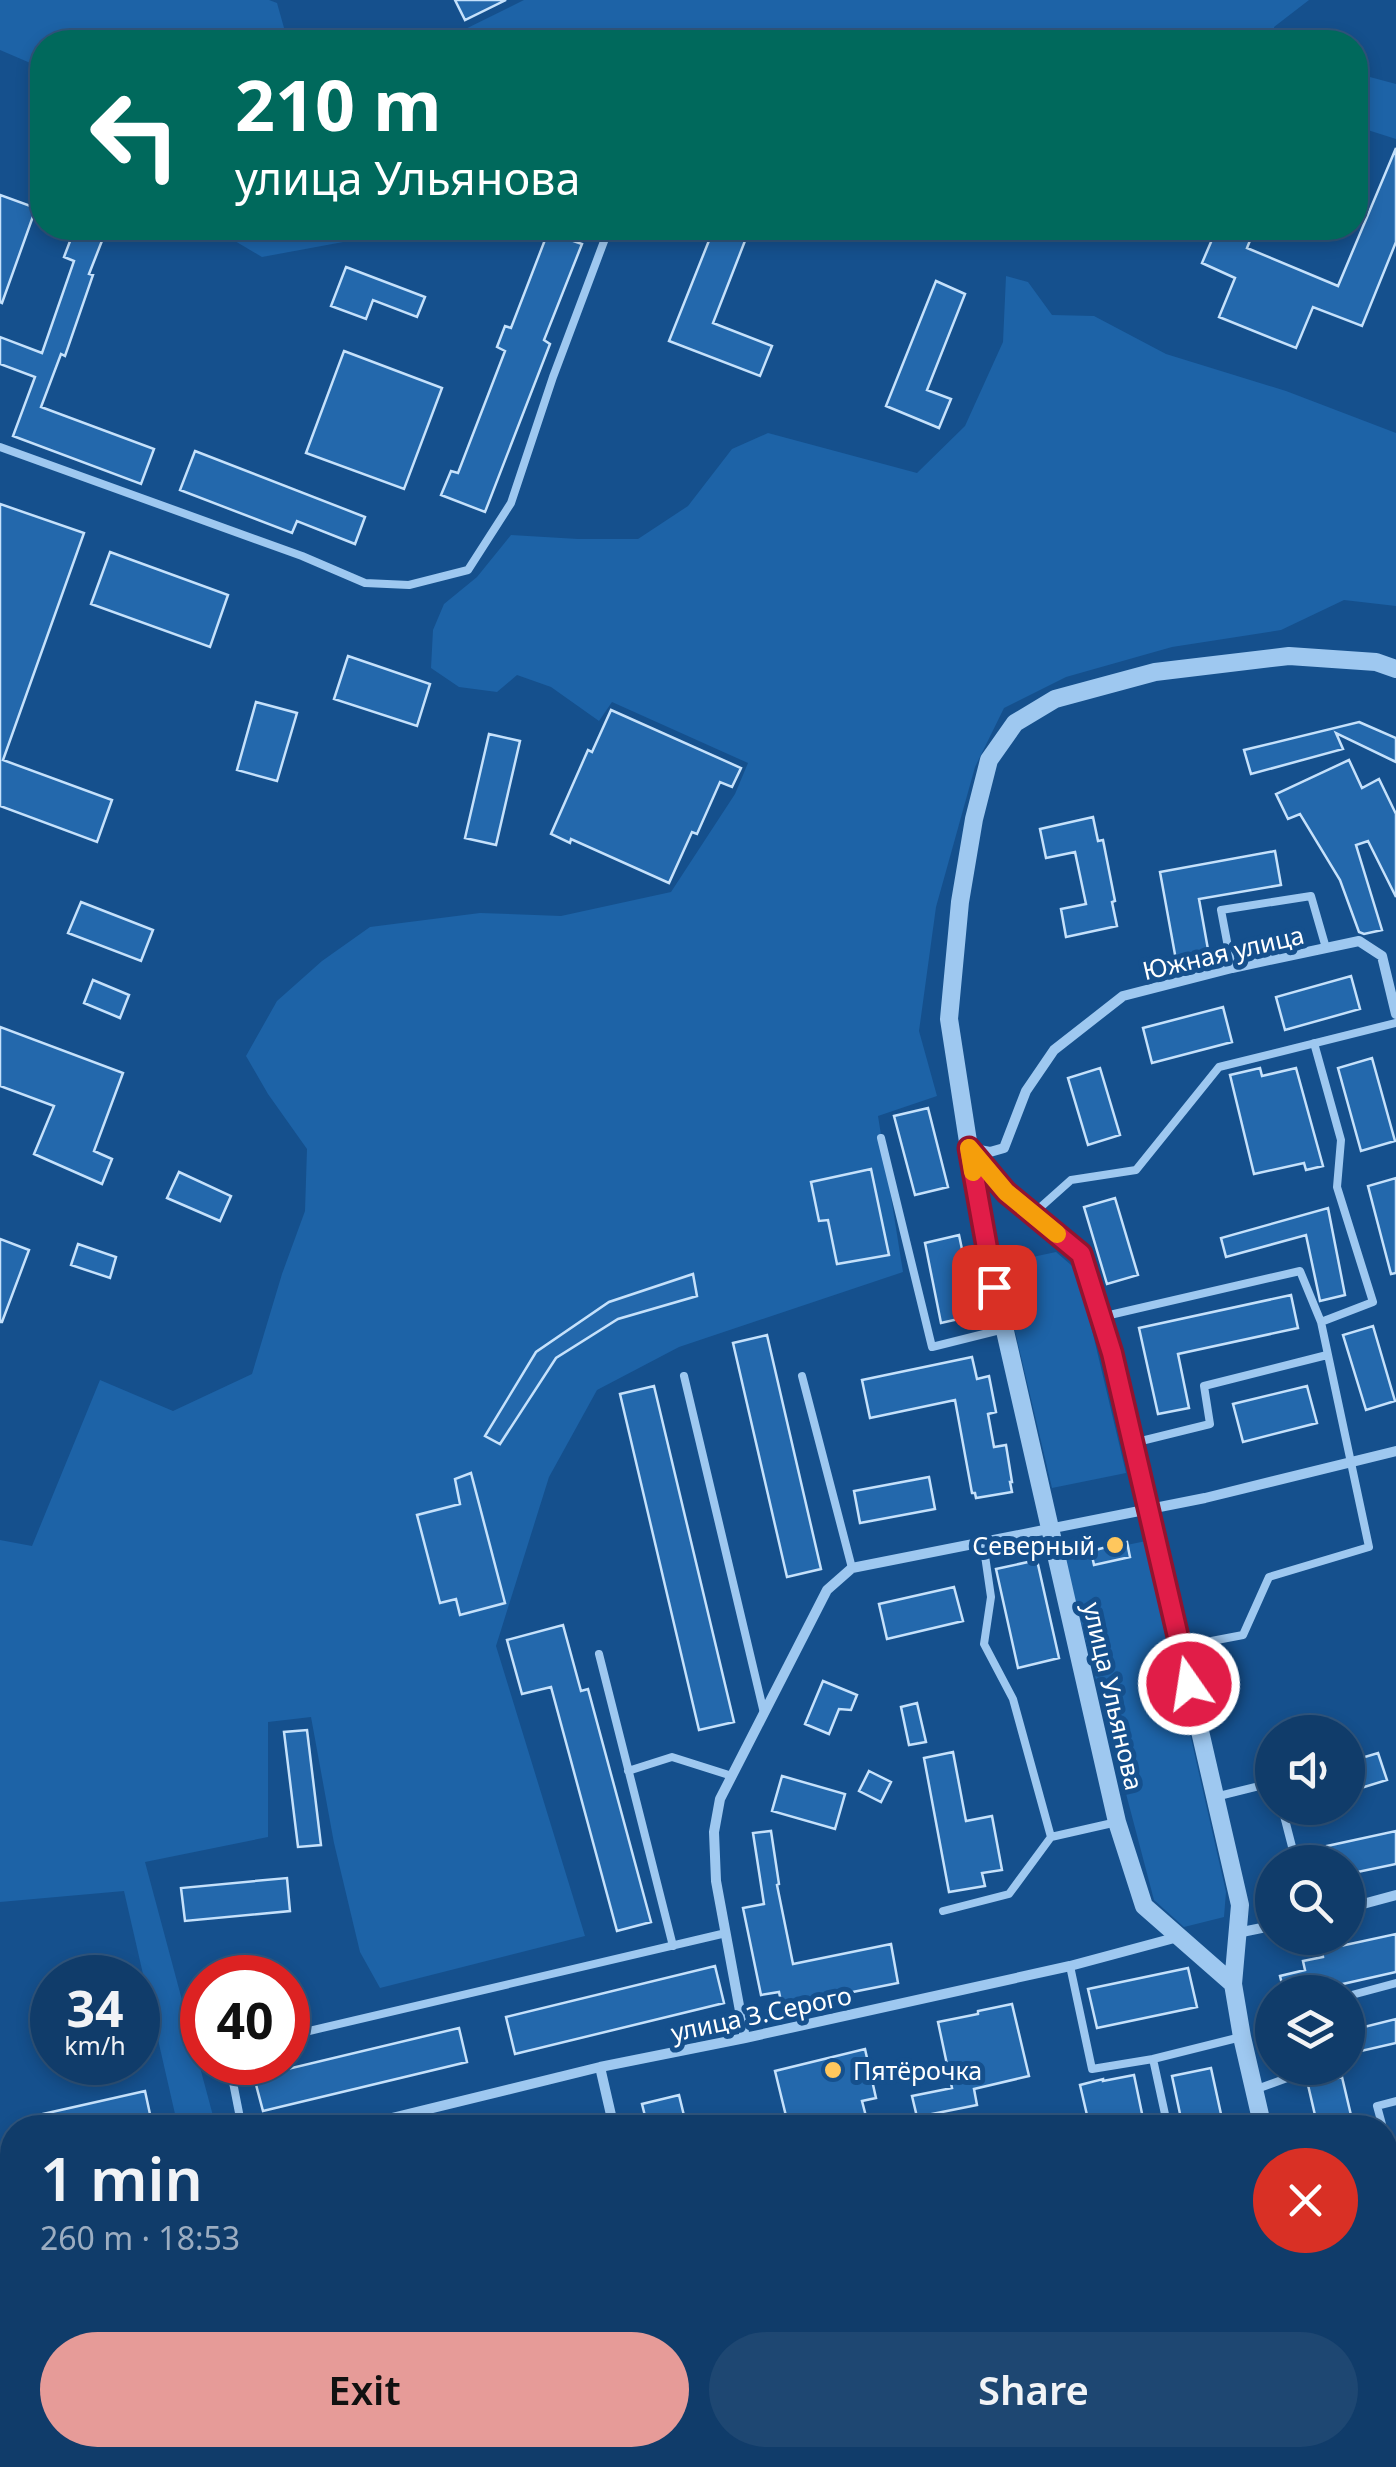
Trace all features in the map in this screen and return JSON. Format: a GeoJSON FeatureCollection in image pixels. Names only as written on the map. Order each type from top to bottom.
{"type":"FeatureCollection","features":[{"type":"Feature","properties":{"kind":"street","name":"улица Ульянова"},"geometry":{"type":"LineString","coordinates":[[1232,1984],[1144,1906],[1117,1822],[1004,1329],[969,1148],[949,1020],[960,902],[988,760],[1015,723],[1055,700],[1155,672],[1289,656],[1376,662],[1396,668]]}},
{"type":"Feature","properties":{"kind":"street","name":"Южная улица"},"geometry":{"type":"LineString","coordinates":[[969,1148],[990,1152],[1004,1148],[1026,1091],[1054,1050],[1124,996],[1359,941],[1382,956],[1396,1014]]}},
{"type":"Feature","properties":{"kind":"street"},"geometry":{"type":"LineString","coordinates":[[969,1148],[1006,1192],[1081,1254],[1112,1353],[1240,1904],[1232,1984],[1260,2115]]}},
{"type":"Feature","properties":{"kind":"street"},"geometry":{"type":"LineString","coordinates":[[745,2038],[716,1881],[714,1832],[720,1798],[827,1590],[852,1568],[1205,1498],[1396,1451]]}},
{"type":"Feature","properties":{"kind":"street"},"geometry":{"type":"LineString","coordinates":[[1365,1903],[1396,1895]]}},
{"type":"Feature","properties":{"kind":"street"},"geometry":{"type":"LineString","coordinates":[[1237,1933],[1255,1929]]}},
{"type":"Feature","properties":{"kind":"street","name":"улица З.Серого"},"geometry":{"type":"LineString","coordinates":[[402,2115],[600,2066],[1070,1966],[1179,1936]]}},
{"type":"Feature","properties":{"kind":"street"},"geometry":{"type":"LineString","coordinates":[[600,2066],[611,2115]]}},
{"type":"Feature","properties":{"kind":"lane"},"geometry":{"type":"LineString","coordinates":[[0,446],[302,556],[364,583],[409,585],[468,570],[511,503],[604,240]]}},
{"type":"Feature","properties":{"kind":"lane"},"geometry":{"type":"LineString","coordinates":[[1232,968],[1221,910],[1311,896],[1326,948]]}},
{"type":"Feature","properties":{"kind":"lane"},"geometry":{"type":"LineString","coordinates":[[1033,1214],[1071,1180],[1136,1170],[1219,1067],[1396,1024]]}},
{"type":"Feature","properties":{"kind":"lane"},"geometry":{"type":"LineString","coordinates":[[1314,1043],[1341,1140],[1337,1187],[1373,1302],[1321,1322]]}},
{"type":"Feature","properties":{"kind":"lane"},"geometry":{"type":"LineString","coordinates":[[881,1138],[932,1346],[1004,1329]]}},
{"type":"Feature","properties":{"kind":"lane"},"geometry":{"type":"LineString","coordinates":[[1101,1317],[1300,1271],[1321,1322],[1368,1547],[1269,1578],[1243,1634],[1180,1647]]}},
{"type":"Feature","properties":{"kind":"lane"},"geometry":{"type":"LineString","coordinates":[[1133,1443],[1210,1424],[1204,1386],[1328,1354]]}},
{"type":"Feature","properties":{"kind":"lane"},"geometry":{"type":"LineString","coordinates":[[684,1376],[764,1713]]}},
{"type":"Feature","properties":{"kind":"lane"},"geometry":{"type":"LineString","coordinates":[[802,1376],[852,1568]]}},
{"type":"Feature","properties":{"kind":"lane"},"geometry":{"type":"LineString","coordinates":[[984,1542],[990,1597],[984,1644],[1013,1699],[1050,1837]]}},
{"type":"Feature","properties":{"kind":"lane"},"geometry":{"type":"LineString","coordinates":[[599,1654],[673,1946]]}},
{"type":"Feature","properties":{"kind":"lane"},"geometry":{"type":"LineString","coordinates":[[628,1771],[672,1757],[732,1776]]}},
{"type":"Feature","properties":{"kind":"lane"},"geometry":{"type":"LineString","coordinates":[[1215,1797],[1255,1787]]}},
{"type":"Feature","properties":{"kind":"lane"},"geometry":{"type":"LineString","coordinates":[[943,1911],[1008,1894],[1050,1837],[1117,1822]]}},
{"type":"Feature","properties":{"kind":"lane"},"geometry":{"type":"LineString","coordinates":[[310,2031],[726,1933]]}},
{"type":"Feature","properties":{"kind":"lane"},"geometry":{"type":"LineString","coordinates":[[1070,1966],[1092,2069],[1242,2037]]}},
{"type":"Feature","properties":{"kind":"lane"},"geometry":{"type":"LineString","coordinates":[[1365,1991],[1396,1983]]}},
{"type":"Feature","properties":{"kind":"lane"},"geometry":{"type":"LineString","coordinates":[[1153,2058],[1165,2115]]}},
{"type":"Feature","properties":{"kind":"lane"},"geometry":{"type":"LineString","coordinates":[[234,2085],[239,2115]]}},
{"type":"Feature","properties":{"kind":"lane"},"geometry":{"type":"LineString","coordinates":[[1254,2090],[1268,2085]]}},
{"type":"Feature","properties":{"kind":"lane"},"geometry":{"type":"LineString","coordinates":[[1379,2115],[1377,2106],[1396,2101]]}},
{"type":"Feature","properties":{"kind":"shaded area"},"geometry":{"type":"Polygon","coordinates":[[[0,0],[269,0],[277,3],[285,30],[30,30],[30,63],[0,50],[0,0]]]}},
{"type":"Feature","properties":{"kind":"shaded area"},"geometry":{"type":"Polygon","coordinates":[[[524,0],[1309,0],[1274,30],[463,30],[524,0]]]}},
{"type":"Feature","properties":{"kind":"shaded area"},"geometry":{"type":"Polygon","coordinates":[[[1368,76],[1396,84],[1396,139],[1368,130],[1368,76]]]}},
{"type":"Feature","properties":{"kind":"shaded area"},"geometry":{"type":"Polygon","coordinates":[[[233,240],[354,240],[262,257],[233,240]]]}},
{"type":"Feature","properties":{"kind":"shaded area"},"geometry":{"type":"Polygon","coordinates":[[[1006,276],[1028,282],[1052,315],[1094,316],[1166,354],[1286,391],[1396,433],[1396,606],[1344,600],[1281,630],[1172,647],[1066,677],[1004,708],[975,767],[936,907],[919,1031],[937,1096],[878,1116],[903,1272],[679,1347],[597,1390],[549,1477],[496,1646],[585,1936],[380,1988],[360,1952],[334,1843],[311,1717],[268,1722],[268,1837],[145,1862],[180,1993],[180,2085],[205,2085],[213,2115],[175,2115],[160,2048],[160,1955],[139,1955],[124,1891],[0,1902],[0,1540],[32,1546],[100,1380],[173,1411],[252,1374],[305,1211],[307,1149],[246,1056],[277,1001],[322,961],[370,927],[480,913],[561,916],[671,892],[735,794],[748,763],[612,702],[599,721],[551,687],[517,675],[497,692],[459,687],[431,668],[433,630],[444,604],[477,577],[511,535],[638,539],[688,506],[732,449],[768,433],[917,473],[965,426],[1003,342],[1006,276]],[[871,1169],[812,1182],[820,1221],[880,1208],[871,1169]],[[693,1275],[536,1352],[485,1437],[500,1444],[556,1358],[693,1275]],[[471,1473],[455,1479],[460,1504],[417,1516],[440,1602],[456,1599],[460,1615],[505,1603],[471,1473]]]}},
{"type":"Feature","properties":{"kind":"shaded area"},"geometry":{"type":"Polygon","coordinates":[[[1056,1252],[1078,1271],[1126,1473],[1052,1488],[1003,1280],[1014,1261],[1056,1252]]]}},
{"type":"Feature","properties":{"kind":"shaded area"},"geometry":{"type":"Polygon","coordinates":[[[1146,1541],[1226,1892],[1224,1917],[1184,1927],[1154,1900],[1064,1558],[1146,1541]]]}},
{"type":"Feature","properties":{"kind":"building"},"geometry":{"type":"Polygon","coordinates":[[[455,0],[506,0],[465,20],[455,0]]]}},
{"type":"Feature","properties":{"kind":"building"},"geometry":{"type":"Polygon","coordinates":[[[1396,148],[1396,242],[1362,326],[1313,307],[1296,348],[1219,317],[1235,278],[1202,263],[1212,240],[1250,240],[1247,248],[1338,286],[1357,240],[1368,240],[1368,215],[1396,148]]]}},
{"type":"Feature","properties":{"kind":"building"},"geometry":{"type":"Polygon","coordinates":[[[0,195],[30,206],[30,225],[0,302],[0,195]]]}},
{"type":"Feature","properties":{"kind":"building"},"geometry":{"type":"Polygon","coordinates":[[[70,240],[102,240],[65,356],[61,354],[41,407],[154,449],[141,484],[13,436],[35,377],[0,364],[0,337],[42,353],[74,261],[64,257],[70,240]]]}},
{"type":"Feature","properties":{"kind":"building"},"geometry":{"type":"Polygon","coordinates":[[[545,240],[582,244],[544,340],[550,344],[485,512],[441,495],[451,471],[458,473],[505,351],[497,347],[505,326],[511,328],[545,240]]]}},
{"type":"Feature","properties":{"kind":"building"},"geometry":{"type":"Polygon","coordinates":[[[709,240],[745,240],[713,323],[772,346],[760,376],[669,341],[709,240]]]}},
{"type":"Feature","properties":{"kind":"building"},"geometry":{"type":"Polygon","coordinates":[[[346,267],[425,297],[417,317],[373,300],[366,319],[331,306],[346,267]]]}},
{"type":"Feature","properties":{"kind":"building"},"geometry":{"type":"Polygon","coordinates":[[[936,281],[965,294],[927,390],[951,399],[939,428],[886,406],[936,281]]]}},
{"type":"Feature","properties":{"kind":"building"},"geometry":{"type":"Polygon","coordinates":[[[344,351],[442,388],[404,489],[306,453],[344,351]]]}},
{"type":"Feature","properties":{"kind":"building"},"geometry":{"type":"Polygon","coordinates":[[[195,451],[365,517],[355,544],[297,521],[292,533],[180,490],[195,451]]]}},
{"type":"Feature","properties":{"kind":"building"},"geometry":{"type":"Polygon","coordinates":[[[0,504],[84,533],[3,760],[112,800],[97,842],[0,806],[0,504]]]}},
{"type":"Feature","properties":{"kind":"building"},"geometry":{"type":"Polygon","coordinates":[[[110,552],[228,595],[210,647],[91,604],[110,552]]]}},
{"type":"Feature","properties":{"kind":"building"},"geometry":{"type":"Polygon","coordinates":[[[348,656],[430,684],[417,726],[334,699],[348,656]]]}},
{"type":"Feature","properties":{"kind":"building"},"geometry":{"type":"Polygon","coordinates":[[[256,702],[297,713],[277,781],[237,770],[256,702]]]}},
{"type":"Feature","properties":{"kind":"building"},"geometry":{"type":"Polygon","coordinates":[[[611,710],[741,768],[732,787],[720,782],[669,883],[571,839],[570,843],[551,834],[588,750],[592,752],[611,710]]]}},
{"type":"Feature","properties":{"kind":"building"},"geometry":{"type":"Polygon","coordinates":[[[1359,722],[1396,738],[1396,762],[1336,733],[1343,749],[1251,774],[1244,750],[1359,722]]]}},
{"type":"Feature","properties":{"kind":"building"},"geometry":{"type":"Polygon","coordinates":[[[489,734],[520,741],[496,845],[465,838],[489,734]]]}},
{"type":"Feature","properties":{"kind":"building"},"geometry":{"type":"Polygon","coordinates":[[[1349,760],[1362,788],[1379,779],[1396,814],[1396,897],[1368,841],[1356,845],[1382,930],[1364,934],[1359,932],[1340,880],[1300,814],[1288,819],[1276,794],[1349,760]]]}},
{"type":"Feature","properties":{"kind":"building"},"geometry":{"type":"Polygon","coordinates":[[[1093,817],[1098,841],[1103,840],[1117,926],[1066,937],[1061,909],[1086,904],[1075,852],[1046,858],[1040,829],[1093,817]]]}},
{"type":"Feature","properties":{"kind":"building"},"geometry":{"type":"Polygon","coordinates":[[[1275,851],[1281,885],[1199,899],[1209,955],[1176,960],[1160,872],[1275,851]]]}},
{"type":"Feature","properties":{"kind":"building"},"geometry":{"type":"Polygon","coordinates":[[[81,902],[153,930],[141,961],[68,933],[81,902]]]}},
{"type":"Feature","properties":{"kind":"building"},"geometry":{"type":"Polygon","coordinates":[[[1351,976],[1360,1009],[1285,1030],[1276,997],[1351,976]]]}},
{"type":"Feature","properties":{"kind":"building"},"geometry":{"type":"Polygon","coordinates":[[[93,980],[129,995],[120,1018],[84,1003],[93,980]]]}},
{"type":"Feature","properties":{"kind":"building"},"geometry":{"type":"Polygon","coordinates":[[[1223,1007],[1232,1042],[1152,1063],[1143,1028],[1223,1007]]]}},
{"type":"Feature","properties":{"kind":"building"},"geometry":{"type":"Polygon","coordinates":[[[0,1027],[123,1073],[94,1151],[112,1159],[102,1184],[34,1154],[54,1106],[0,1086],[0,1027]]]}},
{"type":"Feature","properties":{"kind":"building"},"geometry":{"type":"Polygon","coordinates":[[[1372,1058],[1395,1141],[1361,1151],[1338,1068],[1372,1058]]]}},
{"type":"Feature","properties":{"kind":"building"},"geometry":{"type":"Polygon","coordinates":[[[1100,1068],[1120,1135],[1088,1145],[1068,1078],[1100,1068]]]}},
{"type":"Feature","properties":{"kind":"building"},"geometry":{"type":"Polygon","coordinates":[[[1260,1068],[1262,1076],[1296,1068],[1323,1166],[1306,1170],[1304,1163],[1254,1174],[1230,1075],[1260,1068]]]}},
{"type":"Feature","properties":{"kind":"building"},"geometry":{"type":"Polygon","coordinates":[[[928,1108],[948,1187],[915,1195],[894,1116],[928,1108]]]}},
{"type":"Feature","properties":{"kind":"building"},"geometry":{"type":"Polygon","coordinates":[[[871,1169],[889,1255],[837,1264],[828,1220],[819,1221],[811,1182],[871,1169]]]}},
{"type":"Feature","properties":{"kind":"building"},"geometry":{"type":"Polygon","coordinates":[[[179,1172],[231,1196],[220,1221],[167,1198],[179,1172]]]}},
{"type":"Feature","properties":{"kind":"building"},"geometry":{"type":"Polygon","coordinates":[[[1396,1178],[1396,1273],[1391,1274],[1368,1186],[1396,1178]]]}},
{"type":"Feature","properties":{"kind":"building"},"geometry":{"type":"Polygon","coordinates":[[[1115,1198],[1138,1275],[1107,1284],[1084,1207],[1115,1198]]]}},
{"type":"Feature","properties":{"kind":"building"},"geometry":{"type":"Polygon","coordinates":[[[1328,1208],[1345,1295],[1320,1301],[1306,1235],[1226,1257],[1221,1238],[1328,1208]]]}},
{"type":"Feature","properties":{"kind":"building"},"geometry":{"type":"Polygon","coordinates":[[[959,1235],[976,1315],[941,1323],[925,1243],[959,1235]]]}},
{"type":"Feature","properties":{"kind":"building"},"geometry":{"type":"Polygon","coordinates":[[[0,1239],[29,1250],[2,1322],[0,1322],[0,1239]]]}},
{"type":"Feature","properties":{"kind":"building"},"geometry":{"type":"Polygon","coordinates":[[[78,1244],[116,1257],[110,1278],[71,1265],[78,1244]]]}},
{"type":"Feature","properties":{"kind":"building"},"geometry":{"type":"Polygon","coordinates":[[[693,1274],[697,1296],[618,1319],[556,1358],[500,1444],[485,1436],[536,1352],[609,1302],[693,1274]]]}},
{"type":"Feature","properties":{"kind":"building"},"geometry":{"type":"Polygon","coordinates":[[[1291,1295],[1298,1328],[1178,1354],[1189,1408],[1158,1414],[1139,1328],[1291,1295]]]}},
{"type":"Feature","properties":{"kind":"building"},"geometry":{"type":"Polygon","coordinates":[[[1373,1326],[1395,1401],[1366,1410],[1343,1335],[1373,1326]]]}},
{"type":"Feature","properties":{"kind":"building"},"geometry":{"type":"Polygon","coordinates":[[[767,1335],[821,1569],[787,1577],[733,1343],[767,1335]]]}},
{"type":"Feature","properties":{"kind":"building"},"geometry":{"type":"Polygon","coordinates":[[[972,1357],[977,1379],[989,1376],[996,1412],[988,1414],[994,1447],[1006,1445],[1012,1482],[1012,1492],[976,1498],[955,1400],[870,1418],[862,1380],[972,1357]]]}},
{"type":"Feature","properties":{"kind":"building"},"geometry":{"type":"Polygon","coordinates":[[[654,1386],[734,1722],[699,1730],[620,1394],[654,1386]]]}},
{"type":"Feature","properties":{"kind":"building"},"geometry":{"type":"Polygon","coordinates":[[[1307,1386],[1317,1423],[1243,1442],[1233,1404],[1307,1386]]]}},
{"type":"Feature","properties":{"kind":"building"},"geometry":{"type":"Polygon","coordinates":[[[471,1473],[505,1603],[460,1615],[456,1599],[440,1603],[417,1515],[460,1504],[455,1479],[471,1473]]]}},
{"type":"Feature","properties":{"kind":"building"},"geometry":{"type":"Polygon","coordinates":[[[929,1477],[935,1509],[860,1523],[854,1491],[929,1477]]]}},
{"type":"Feature","properties":{"kind":"building"},"geometry":{"type":"Polygon","coordinates":[[[1127,1542],[1130,1557],[1094,1565],[1091,1551],[1127,1542]]]}},
{"type":"Feature","properties":{"kind":"building"},"geometry":{"type":"Polygon","coordinates":[[[1037,1560],[1059,1658],[1018,1668],[996,1569],[1037,1560]]]}},
{"type":"Feature","properties":{"kind":"building"},"geometry":{"type":"Polygon","coordinates":[[[954,1587],[963,1621],[887,1639],[879,1604],[954,1587]]]}},
{"type":"Feature","properties":{"kind":"building"},"geometry":{"type":"Polygon","coordinates":[[[563,1625],[581,1691],[588,1689],[651,1922],[617,1931],[551,1687],[522,1694],[507,1640],[563,1625]]]}},
{"type":"Feature","properties":{"kind":"building"},"geometry":{"type":"Polygon","coordinates":[[[823,1681],[857,1695],[851,1710],[839,1709],[829,1734],[805,1724],[823,1681]]]}},
{"type":"Feature","properties":{"kind":"building"},"geometry":{"type":"Polygon","coordinates":[[[917,1703],[926,1742],[909,1745],[901,1707],[917,1703]]]}},
{"type":"Feature","properties":{"kind":"building"},"geometry":{"type":"Polygon","coordinates":[[[307,1730],[321,1845],[298,1847],[284,1732],[307,1730]]]}},
{"type":"Feature","properties":{"kind":"building"},"geometry":{"type":"Polygon","coordinates":[[[953,1752],[966,1821],[992,1816],[1002,1870],[982,1873],[985,1886],[949,1892],[924,1758],[953,1752]]]}},
{"type":"Feature","properties":{"kind":"building"},"geometry":{"type":"Polygon","coordinates":[[[1378,1753],[1387,1780],[1365,1787],[1365,1757],[1378,1753]]]}},
{"type":"Feature","properties":{"kind":"building"},"geometry":{"type":"Polygon","coordinates":[[[869,1771],[891,1782],[881,1802],[859,1791],[869,1771]]]}},
{"type":"Feature","properties":{"kind":"building"},"geometry":{"type":"Polygon","coordinates":[[[782,1776],[845,1794],[835,1829],[772,1811],[782,1776]]]}},
{"type":"Feature","properties":{"kind":"building"},"geometry":{"type":"Polygon","coordinates":[[[771,1831],[793,1964],[891,1944],[898,1983],[782,2006],[779,1992],[761,1995],[743,1908],[764,1904],[753,1833],[771,1831]]]}},
{"type":"Feature","properties":{"kind":"building"},"geometry":{"type":"Polygon","coordinates":[[[1396,1831],[1396,1864],[1365,1870],[1365,1845],[1332,1845],[1396,1831]]]}},
{"type":"Feature","properties":{"kind":"building"},"geometry":{"type":"Polygon","coordinates":[[[287,1878],[290,1911],[185,1921],[181,1888],[287,1878]]]}},
{"type":"Feature","properties":{"kind":"building"},"geometry":{"type":"Polygon","coordinates":[[[1396,1934],[1396,1972],[1365,1979],[1365,1975],[1284,1975],[1305,1970],[1303,1961],[1323,1955],[1365,1955],[1365,1941],[1396,1934]]]}},
{"type":"Feature","properties":{"kind":"building"},"geometry":{"type":"Polygon","coordinates":[[[715,1966],[724,2003],[515,2054],[506,2017],[715,1966]]]}},
{"type":"Feature","properties":{"kind":"building"},"geometry":{"type":"Polygon","coordinates":[[[1188,1968],[1197,2007],[1097,2028],[1088,1989],[1188,1968]]]}},
{"type":"Feature","properties":{"kind":"building"},"geometry":{"type":"Polygon","coordinates":[[[1012,2004],[1029,2076],[974,2089],[977,2105],[917,2115],[912,2096],[952,2088],[938,2022],[1012,2004]]]}},
{"type":"Feature","properties":{"kind":"building"},"geometry":{"type":"Polygon","coordinates":[[[1396,2019],[1396,2043],[1365,2050],[1365,2027],[1396,2019]]]}},
{"type":"Feature","properties":{"kind":"building"},"geometry":{"type":"Polygon","coordinates":[[[459,2028],[467,2062],[263,2111],[256,2085],[310,2085],[310,2064],[459,2028]]]}},
{"type":"Feature","properties":{"kind":"building"},"geometry":{"type":"Polygon","coordinates":[[[865,2049],[876,2098],[862,2101],[866,2115],[786,2115],[775,2071],[865,2049]]]}},
{"type":"Feature","properties":{"kind":"building"},"geometry":{"type":"Polygon","coordinates":[[[1211,2068],[1221,2115],[1180,2115],[1172,2076],[1211,2068]]]}},
{"type":"Feature","properties":{"kind":"building"},"geometry":{"type":"Polygon","coordinates":[[[1134,2075],[1142,2115],[1087,2115],[1080,2085],[1134,2075]]]}},
{"type":"Feature","properties":{"kind":"building"},"geometry":{"type":"Polygon","coordinates":[[[1308,2085],[1344,2085],[1351,2115],[1315,2115],[1308,2085]]]}},
{"type":"Feature","properties":{"kind":"building"},"geometry":{"type":"Polygon","coordinates":[[[145,2091],[150,2115],[43,2115],[145,2091]]]}},
{"type":"Feature","properties":{"kind":"building"},"geometry":{"type":"Polygon","coordinates":[[[679,2095],[684,2115],[645,2115],[642,2104],[679,2095]]]}},
{"type":"Feature","properties":{"kind":"slow traffic"},"geometry":{"type":"LineString","coordinates":[[973,1172],[969,1148],[1006,1192],[1057,1234]]}},
{"type":"Feature","properties":{"kind":"place","name":"Северный"},"geometry":{"type":"Point","coordinates":[1115,1545]}},
{"type":"Feature","properties":{"kind":"place","name":"Пятёрочка"},"geometry":{"type":"Point","coordinates":[833,2070]}},
{"type":"Feature","properties":{"kind":"route"},"geometry":{"type":"LineString","coordinates":[[994,1287],[969,1148],[1006,1192],[1081,1254],[1112,1353],[1189,1684]]}}]}
